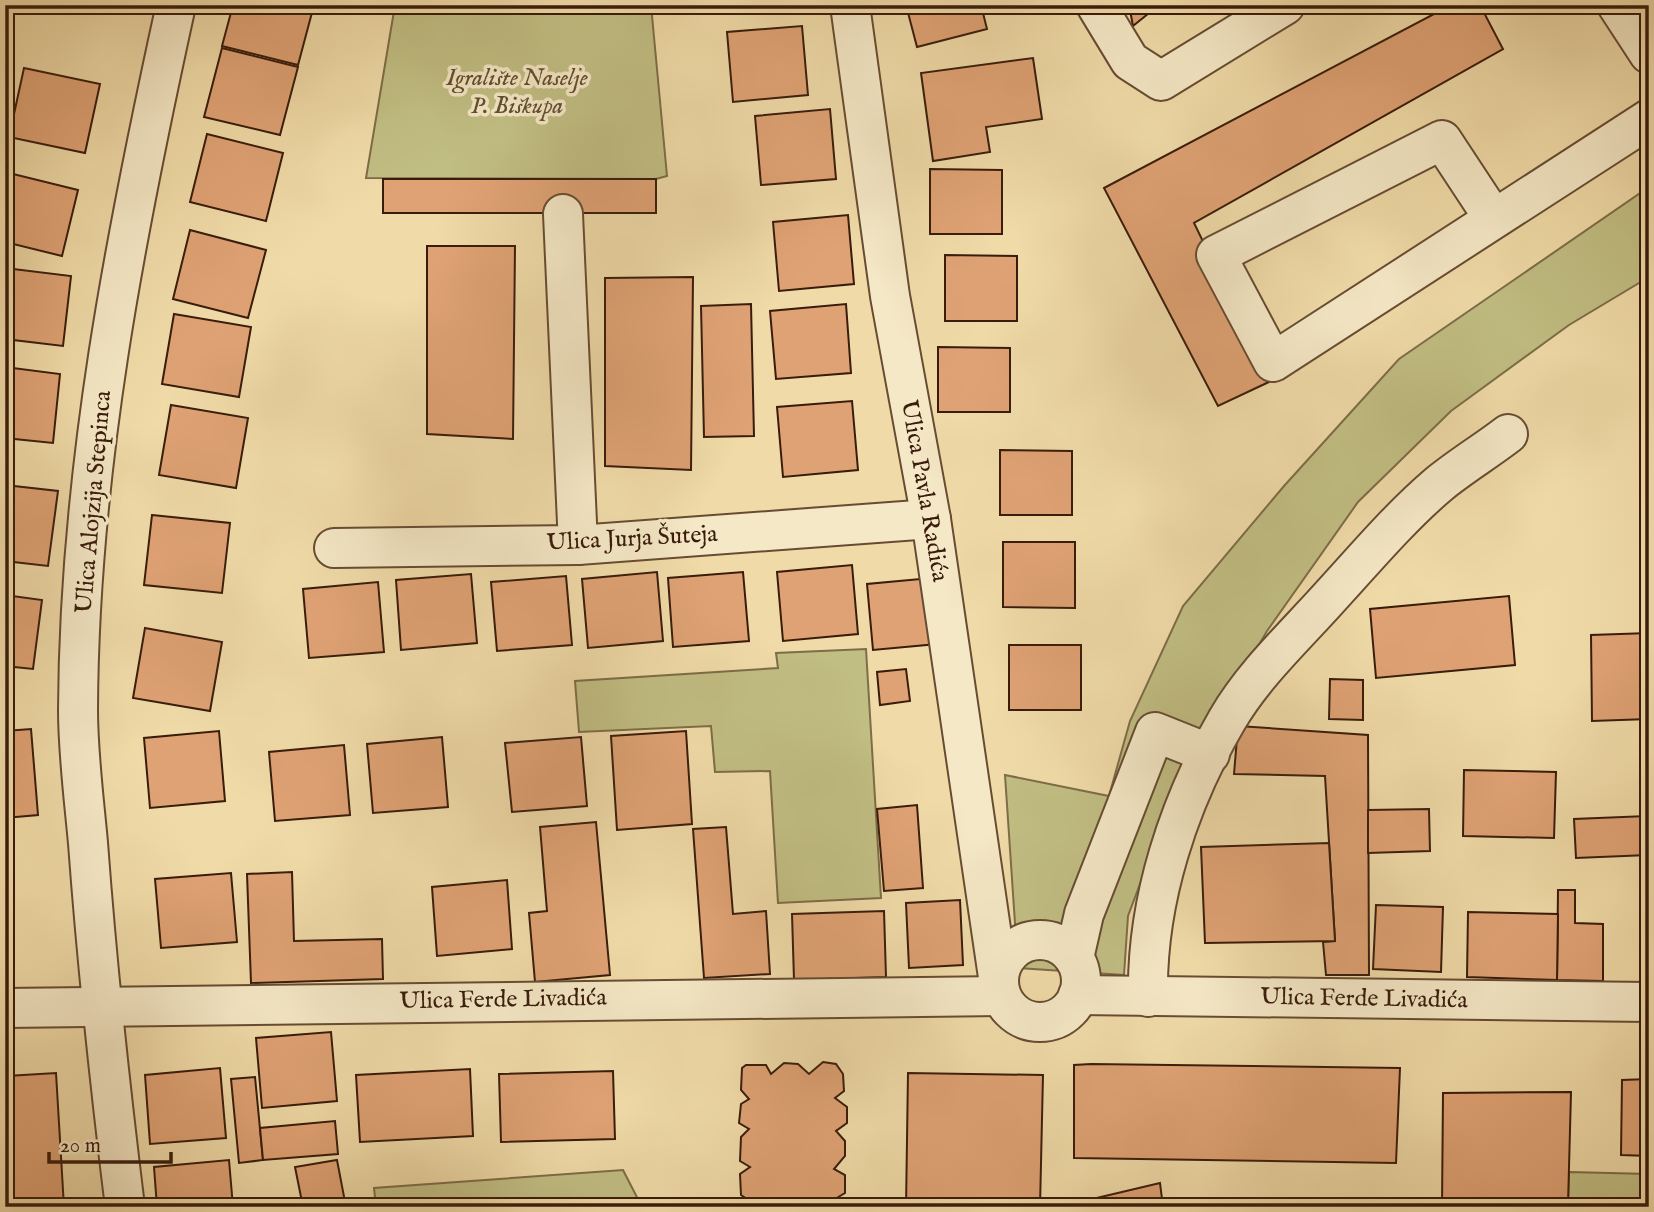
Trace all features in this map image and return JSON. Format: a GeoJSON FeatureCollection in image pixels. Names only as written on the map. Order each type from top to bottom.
{"type":"FeatureCollection","features":[{"type":"Feature","properties":{"kind":"street","name":"Ulica Alojzija Stepinca"},"geometry":{"type":"LineString","coordinates":[[125,1207],[100,1005],[78,711],[88,508],[120,281],[137,183],[176,5]]}},
{"type":"Feature","properties":{"kind":"street","name":"Ulica Pavla Radića"},"geometry":{"type":"LineString","coordinates":[[850,5],[890,296],[931,519],[1000,987]]}},
{"type":"Feature","properties":{"kind":"street"},"geometry":{"type":"LineString","coordinates":[[1096,5],[1129,61],[1161,81],[1285,5]]}},
{"type":"Feature","properties":{"kind":"street"},"geometry":{"type":"LineString","coordinates":[[1617,5],[1649,54]]}},
{"type":"Feature","properties":{"kind":"street"},"geometry":{"type":"LineString","coordinates":[[1494,219],[1442,140],[1216,255],[1273,362],[1649,119]]}},
{"type":"Feature","properties":{"kind":"street"},"geometry":{"type":"LineString","coordinates":[[564,214],[578,545]]}},
{"type":"Feature","properties":{"kind":"street"},"geometry":{"type":"LineString","coordinates":[[1148,997],[1150,936],[1163,879],[1184,806],[1227,719],[1258,677],[1369,554],[1439,484],[1508,434]]}},
{"type":"Feature","properties":{"kind":"street","name":"Ulica Jurja Šuteja"},"geometry":{"type":"LineString","coordinates":[[334,548],[578,545],[931,519]]}},
{"type":"Feature","properties":{"kind":"street"},"geometry":{"type":"LineString","coordinates":[[1074,958],[1084,914],[1155,732],[1210,754]]}},
{"type":"Feature","properties":{"kind":"street"},"geometry":{"type":"LineString","coordinates":[[1031,941],[1050,941],[1062,946],[1074,958],[1081,978],[1078,995],[1066,1013],[1042,1023],[1028,1021],[1014,1014],[1000,987],[1011,951],[1031,941]]}},
{"type":"Feature","properties":{"kind":"street","name":"Ulica Ferde Livadića"},"geometry":{"type":"LineString","coordinates":[[5,1008],[1000,987]]}},
{"type":"Feature","properties":{"kind":"street","name":"Ulica Ferde Livadića"},"geometry":{"type":"LineString","coordinates":[[1078,995],[1649,1002]]}},
{"type":"Feature","properties":{"kind":"green space","name":"Igralište Naselje P. Biškupa"},"geometry":{"type":"Polygon","coordinates":[[[395,5],[651,5],[667,176],[656,179],[366,178],[395,5]]]}},
{"type":"Feature","properties":{"kind":"green space"},"geometry":{"type":"Polygon","coordinates":[[[1649,187],[1649,277],[1569,325],[1451,411],[1358,502],[1267,631],[1178,783],[1128,916],[1124,975],[1018,968],[1005,775],[1109,796],[1130,721],[1183,606],[1284,486],[1399,359],[1649,187]]]}},
{"type":"Feature","properties":{"kind":"green space"},"geometry":{"type":"Polygon","coordinates":[[[866,649],[881,898],[778,903],[770,771],[715,772],[711,726],[579,732],[575,681],[778,668],[776,653],[866,649]]]}},
{"type":"Feature","properties":{"kind":"green space"},"geometry":{"type":"Polygon","coordinates":[[[623,1170],[642,1207],[376,1207],[374,1188],[623,1170]]]}},
{"type":"Feature","properties":{"kind":"green space"},"geometry":{"type":"Polygon","coordinates":[[[1569,1172],[1649,1174],[1649,1207],[1541,1207],[1568,1205],[1569,1172]]]}},
{"type":"Feature","properties":{"kind":"building"},"geometry":{"type":"Polygon","coordinates":[[[233,5],[314,5],[298,65],[222,46],[233,5]]]}},
{"type":"Feature","properties":{"kind":"building"},"geometry":{"type":"Polygon","coordinates":[[[906,5],[981,5],[987,29],[917,47],[906,5]]]}},
{"type":"Feature","properties":{"kind":"building"},"geometry":{"type":"Polygon","coordinates":[[[1129,5],[1159,5],[1133,26],[1129,5]]]}},
{"type":"Feature","properties":{"kind":"building"},"geometry":{"type":"Polygon","coordinates":[[[1451,5],[1480,5],[1503,49],[1194,223],[1271,381],[1218,406],[1104,188],[1451,5]]]}},
{"type":"Feature","properties":{"kind":"building"},"geometry":{"type":"Polygon","coordinates":[[[802,26],[808,95],[733,102],[727,32],[802,26]]]}},
{"type":"Feature","properties":{"kind":"building"},"geometry":{"type":"Polygon","coordinates":[[[222,48],[298,67],[280,135],[204,117],[222,48]]]}},
{"type":"Feature","properties":{"kind":"building"},"geometry":{"type":"Polygon","coordinates":[[[1033,58],[1042,119],[986,127],[990,152],[933,161],[921,73],[1033,58]]]}},
{"type":"Feature","properties":{"kind":"building"},"geometry":{"type":"Polygon","coordinates":[[[24,68],[100,84],[85,153],[9,137],[24,68]]]}},
{"type":"Feature","properties":{"kind":"building"},"geometry":{"type":"Polygon","coordinates":[[[830,109],[836,179],[761,185],[755,116],[830,109]]]}},
{"type":"Feature","properties":{"kind":"building"},"geometry":{"type":"Polygon","coordinates":[[[207,134],[283,153],[266,221],[190,202],[207,134]]]}},
{"type":"Feature","properties":{"kind":"building"},"geometry":{"type":"Polygon","coordinates":[[[930,169],[1002,170],[1002,234],[930,234],[930,169]]]}},
{"type":"Feature","properties":{"kind":"building"},"geometry":{"type":"Polygon","coordinates":[[[5,172],[78,190],[62,256],[5,242],[5,172]]]}},
{"type":"Feature","properties":{"kind":"building"},"geometry":{"type":"Polygon","coordinates":[[[383,179],[656,179],[656,213],[383,213],[383,179]]]}},
{"type":"Feature","properties":{"kind":"building"},"geometry":{"type":"Polygon","coordinates":[[[848,215],[854,284],[779,291],[773,222],[848,215]]]}},
{"type":"Feature","properties":{"kind":"building"},"geometry":{"type":"Polygon","coordinates":[[[190,230],[266,250],[248,318],[173,299],[190,230]]]}},
{"type":"Feature","properties":{"kind":"building"},"geometry":{"type":"Polygon","coordinates":[[[427,246],[515,246],[513,439],[427,434],[427,246]]]}},
{"type":"Feature","properties":{"kind":"building"},"geometry":{"type":"Polygon","coordinates":[[[945,255],[1017,256],[1017,321],[945,321],[945,255]]]}},
{"type":"Feature","properties":{"kind":"building"},"geometry":{"type":"Polygon","coordinates":[[[5,268],[71,276],[63,346],[5,339],[5,268]]]}},
{"type":"Feature","properties":{"kind":"building"},"geometry":{"type":"Polygon","coordinates":[[[693,277],[691,470],[605,466],[605,278],[693,277]]]}},
{"type":"Feature","properties":{"kind":"building"},"geometry":{"type":"Polygon","coordinates":[[[751,304],[754,436],[704,437],[701,306],[751,304]]]}},
{"type":"Feature","properties":{"kind":"building"},"geometry":{"type":"Polygon","coordinates":[[[846,304],[851,373],[776,379],[770,311],[846,304]]]}},
{"type":"Feature","properties":{"kind":"building"},"geometry":{"type":"Polygon","coordinates":[[[174,314],[251,327],[239,397],[162,384],[174,314]]]}},
{"type":"Feature","properties":{"kind":"building"},"geometry":{"type":"Polygon","coordinates":[[[938,347],[1010,348],[1010,412],[938,412],[938,347]]]}},
{"type":"Feature","properties":{"kind":"building"},"geometry":{"type":"Polygon","coordinates":[[[5,367],[60,374],[53,443],[5,438],[5,367]]]}},
{"type":"Feature","properties":{"kind":"building"},"geometry":{"type":"Polygon","coordinates":[[[852,401],[858,470],[783,477],[777,407],[852,401]]]}},
{"type":"Feature","properties":{"kind":"building"},"geometry":{"type":"Polygon","coordinates":[[[171,405],[248,418],[236,488],[159,475],[171,405]]]}},
{"type":"Feature","properties":{"kind":"building"},"geometry":{"type":"Polygon","coordinates":[[[1000,450],[1072,451],[1072,515],[1000,515],[1000,450]]]}},
{"type":"Feature","properties":{"kind":"building"},"geometry":{"type":"Polygon","coordinates":[[[5,485],[58,491],[48,566],[5,561],[5,485]]]}},
{"type":"Feature","properties":{"kind":"building"},"geometry":{"type":"Polygon","coordinates":[[[152,515],[230,523],[222,593],[144,585],[152,515]]]}},
{"type":"Feature","properties":{"kind":"building"},"geometry":{"type":"Polygon","coordinates":[[[1003,542],[1075,542],[1075,608],[1003,607],[1003,542]]]}},
{"type":"Feature","properties":{"kind":"building"},"geometry":{"type":"Polygon","coordinates":[[[852,565],[858,634],[783,641],[777,572],[852,565]]]}},
{"type":"Feature","properties":{"kind":"building"},"geometry":{"type":"Polygon","coordinates":[[[657,572],[663,641],[588,648],[582,579],[657,572]]]}},
{"type":"Feature","properties":{"kind":"building"},"geometry":{"type":"Polygon","coordinates":[[[743,572],[749,641],[673,647],[668,578],[743,572]]]}},
{"type":"Feature","properties":{"kind":"building"},"geometry":{"type":"Polygon","coordinates":[[[471,574],[477,643],[401,650],[396,580],[471,574]]]}},
{"type":"Feature","properties":{"kind":"building"},"geometry":{"type":"Polygon","coordinates":[[[566,576],[572,645],[497,651],[491,582],[566,576]]]}},
{"type":"Feature","properties":{"kind":"building"},"geometry":{"type":"Polygon","coordinates":[[[931,578],[937,644],[873,650],[867,584],[931,578]]]}},
{"type":"Feature","properties":{"kind":"building"},"geometry":{"type":"Polygon","coordinates":[[[378,582],[384,652],[309,658],[303,589],[378,582]]]}},
{"type":"Feature","properties":{"kind":"building"},"geometry":{"type":"Polygon","coordinates":[[[5,595],[42,600],[33,669],[5,666],[5,595]]]}},
{"type":"Feature","properties":{"kind":"building"},"geometry":{"type":"Polygon","coordinates":[[[1509,596],[1515,665],[1376,678],[1370,609],[1509,596]]]}},
{"type":"Feature","properties":{"kind":"building"},"geometry":{"type":"Polygon","coordinates":[[[145,628],[222,642],[210,711],[133,698],[145,628]]]}},
{"type":"Feature","properties":{"kind":"building"},"geometry":{"type":"Polygon","coordinates":[[[1649,633],[1649,719],[1592,721],[1591,635],[1649,633]]]}},
{"type":"Feature","properties":{"kind":"building"},"geometry":{"type":"Polygon","coordinates":[[[1009,645],[1081,645],[1081,710],[1009,710],[1009,645]]]}},
{"type":"Feature","properties":{"kind":"building"},"geometry":{"type":"Polygon","coordinates":[[[906,669],[910,701],[880,705],[877,672],[906,669]]]}},
{"type":"Feature","properties":{"kind":"building"},"geometry":{"type":"Polygon","coordinates":[[[1330,679],[1363,680],[1363,720],[1329,719],[1330,679]]]}},
{"type":"Feature","properties":{"kind":"building"},"geometry":{"type":"Polygon","coordinates":[[[1238,726],[1368,735],[1369,975],[1326,975],[1323,942],[1335,941],[1325,776],[1234,774],[1238,726]]]}},
{"type":"Feature","properties":{"kind":"building"},"geometry":{"type":"Polygon","coordinates":[[[31,729],[38,815],[5,818],[5,731],[31,729]]]}},
{"type":"Feature","properties":{"kind":"building"},"geometry":{"type":"Polygon","coordinates":[[[219,731],[225,801],[150,808],[144,738],[219,731]]]}},
{"type":"Feature","properties":{"kind":"building"},"geometry":{"type":"Polygon","coordinates":[[[686,731],[692,824],[617,830],[611,736],[686,731]]]}},
{"type":"Feature","properties":{"kind":"building"},"geometry":{"type":"Polygon","coordinates":[[[442,737],[448,807],[373,813],[367,744],[442,737]]]}},
{"type":"Feature","properties":{"kind":"building"},"geometry":{"type":"Polygon","coordinates":[[[581,737],[587,806],[512,812],[505,743],[581,737]]]}},
{"type":"Feature","properties":{"kind":"building"},"geometry":{"type":"Polygon","coordinates":[[[344,745],[350,815],[275,821],[269,752],[344,745]]]}},
{"type":"Feature","properties":{"kind":"building"},"geometry":{"type":"Polygon","coordinates":[[[1464,770],[1556,772],[1554,838],[1463,836],[1464,770]]]}},
{"type":"Feature","properties":{"kind":"building"},"geometry":{"type":"Polygon","coordinates":[[[917,805],[923,888],[884,891],[877,809],[917,805]]]}},
{"type":"Feature","properties":{"kind":"building"},"geometry":{"type":"Polygon","coordinates":[[[1429,809],[1430,851],[1368,853],[1368,810],[1429,809]]]}},
{"type":"Feature","properties":{"kind":"building"},"geometry":{"type":"Polygon","coordinates":[[[1647,816],[1648,855],[1576,858],[1574,819],[1647,816]]]}},
{"type":"Feature","properties":{"kind":"building"},"geometry":{"type":"Polygon","coordinates":[[[596,822],[610,975],[535,982],[529,913],[547,911],[540,827],[596,822]]]}},
{"type":"Feature","properties":{"kind":"building"},"geometry":{"type":"Polygon","coordinates":[[[726,827],[733,914],[766,911],[770,974],[704,978],[693,829],[726,827]]]}},
{"type":"Feature","properties":{"kind":"building"},"geometry":{"type":"Polygon","coordinates":[[[1329,843],[1335,941],[1205,943],[1201,847],[1329,843]]]}},
{"type":"Feature","properties":{"kind":"building"},"geometry":{"type":"Polygon","coordinates":[[[292,872],[294,941],[382,939],[383,979],[251,983],[247,874],[292,872]]]}},
{"type":"Feature","properties":{"kind":"building"},"geometry":{"type":"Polygon","coordinates":[[[231,873],[237,942],[161,948],[155,879],[231,873]]]}},
{"type":"Feature","properties":{"kind":"building"},"geometry":{"type":"Polygon","coordinates":[[[507,880],[512,949],[437,956],[432,887],[507,880]]]}},
{"type":"Feature","properties":{"kind":"building"},"geometry":{"type":"Polygon","coordinates":[[[1558,890],[1575,890],[1575,923],[1603,924],[1603,981],[1557,980],[1558,890]]]}},
{"type":"Feature","properties":{"kind":"building"},"geometry":{"type":"Polygon","coordinates":[[[960,900],[963,965],[909,968],[906,903],[960,900]]]}},
{"type":"Feature","properties":{"kind":"building"},"geometry":{"type":"Polygon","coordinates":[[[1376,905],[1443,907],[1441,972],[1373,969],[1376,905]]]}},
{"type":"Feature","properties":{"kind":"building"},"geometry":{"type":"Polygon","coordinates":[[[884,911],[886,977],[794,980],[792,914],[884,911]]]}},
{"type":"Feature","properties":{"kind":"building"},"geometry":{"type":"Polygon","coordinates":[[[1468,912],[1558,914],[1557,980],[1467,977],[1468,912]]]}},
{"type":"Feature","properties":{"kind":"building"},"geometry":{"type":"Polygon","coordinates":[[[1644,914],[1649,914],[1649,979],[1642,979],[1644,914]]]}},
{"type":"Feature","properties":{"kind":"building"},"geometry":{"type":"Polygon","coordinates":[[[331,1032],[337,1101],[262,1108],[256,1038],[331,1032]]]}},
{"type":"Feature","properties":{"kind":"building"},"geometry":{"type":"Polygon","coordinates":[[[823,1062],[836,1064],[843,1074],[844,1091],[835,1098],[847,1107],[847,1123],[836,1131],[845,1141],[845,1156],[834,1169],[845,1175],[845,1193],[835,1199],[845,1207],[742,1207],[750,1201],[741,1195],[740,1174],[750,1167],[740,1161],[741,1137],[749,1129],[739,1123],[741,1104],[749,1099],[741,1090],[742,1068],[746,1065],[766,1065],[771,1074],[784,1063],[798,1064],[809,1074],[823,1062]]]}},
{"type":"Feature","properties":{"kind":"building"},"geometry":{"type":"Polygon","coordinates":[[[1074,1065],[1400,1068],[1396,1163],[1074,1158],[1074,1065]]]}},
{"type":"Feature","properties":{"kind":"building"},"geometry":{"type":"Polygon","coordinates":[[[220,1068],[226,1138],[150,1144],[145,1075],[220,1068]]]}},
{"type":"Feature","properties":{"kind":"building"},"geometry":{"type":"Polygon","coordinates":[[[470,1069],[473,1136],[360,1142],[356,1075],[470,1069]]]}},
{"type":"Feature","properties":{"kind":"building"},"geometry":{"type":"Polygon","coordinates":[[[613,1071],[615,1139],[501,1142],[499,1074],[613,1071]]]}},
{"type":"Feature","properties":{"kind":"building"},"geometry":{"type":"Polygon","coordinates":[[[56,1073],[64,1207],[14,1207],[7,1076],[56,1073]]]}},
{"type":"Feature","properties":{"kind":"building"},"geometry":{"type":"Polygon","coordinates":[[[908,1073],[1043,1075],[1040,1207],[906,1207],[908,1073]]]}},
{"type":"Feature","properties":{"kind":"building"},"geometry":{"type":"Polygon","coordinates":[[[255,1077],[263,1160],[239,1163],[231,1079],[255,1077]]]}},
{"type":"Feature","properties":{"kind":"building"},"geometry":{"type":"Polygon","coordinates":[[[1649,1079],[1649,1156],[1621,1155],[1622,1080],[1649,1079]]]}},
{"type":"Feature","properties":{"kind":"building"},"geometry":{"type":"Polygon","coordinates":[[[1571,1092],[1568,1205],[1442,1207],[1443,1093],[1571,1092]]]}},
{"type":"Feature","properties":{"kind":"building"},"geometry":{"type":"Polygon","coordinates":[[[335,1121],[338,1154],[263,1160],[260,1128],[335,1121]]]}},
{"type":"Feature","properties":{"kind":"building"},"geometry":{"type":"Polygon","coordinates":[[[229,1160],[233,1207],[157,1207],[154,1167],[229,1160]]]}},
{"type":"Feature","properties":{"kind":"building"},"geometry":{"type":"Polygon","coordinates":[[[337,1160],[346,1207],[303,1207],[295,1167],[337,1160]]]}},
{"type":"Feature","properties":{"kind":"building"},"geometry":{"type":"Polygon","coordinates":[[[1160,1183],[1163,1207],[1071,1207],[1071,1204],[1160,1183]]]}}]}
